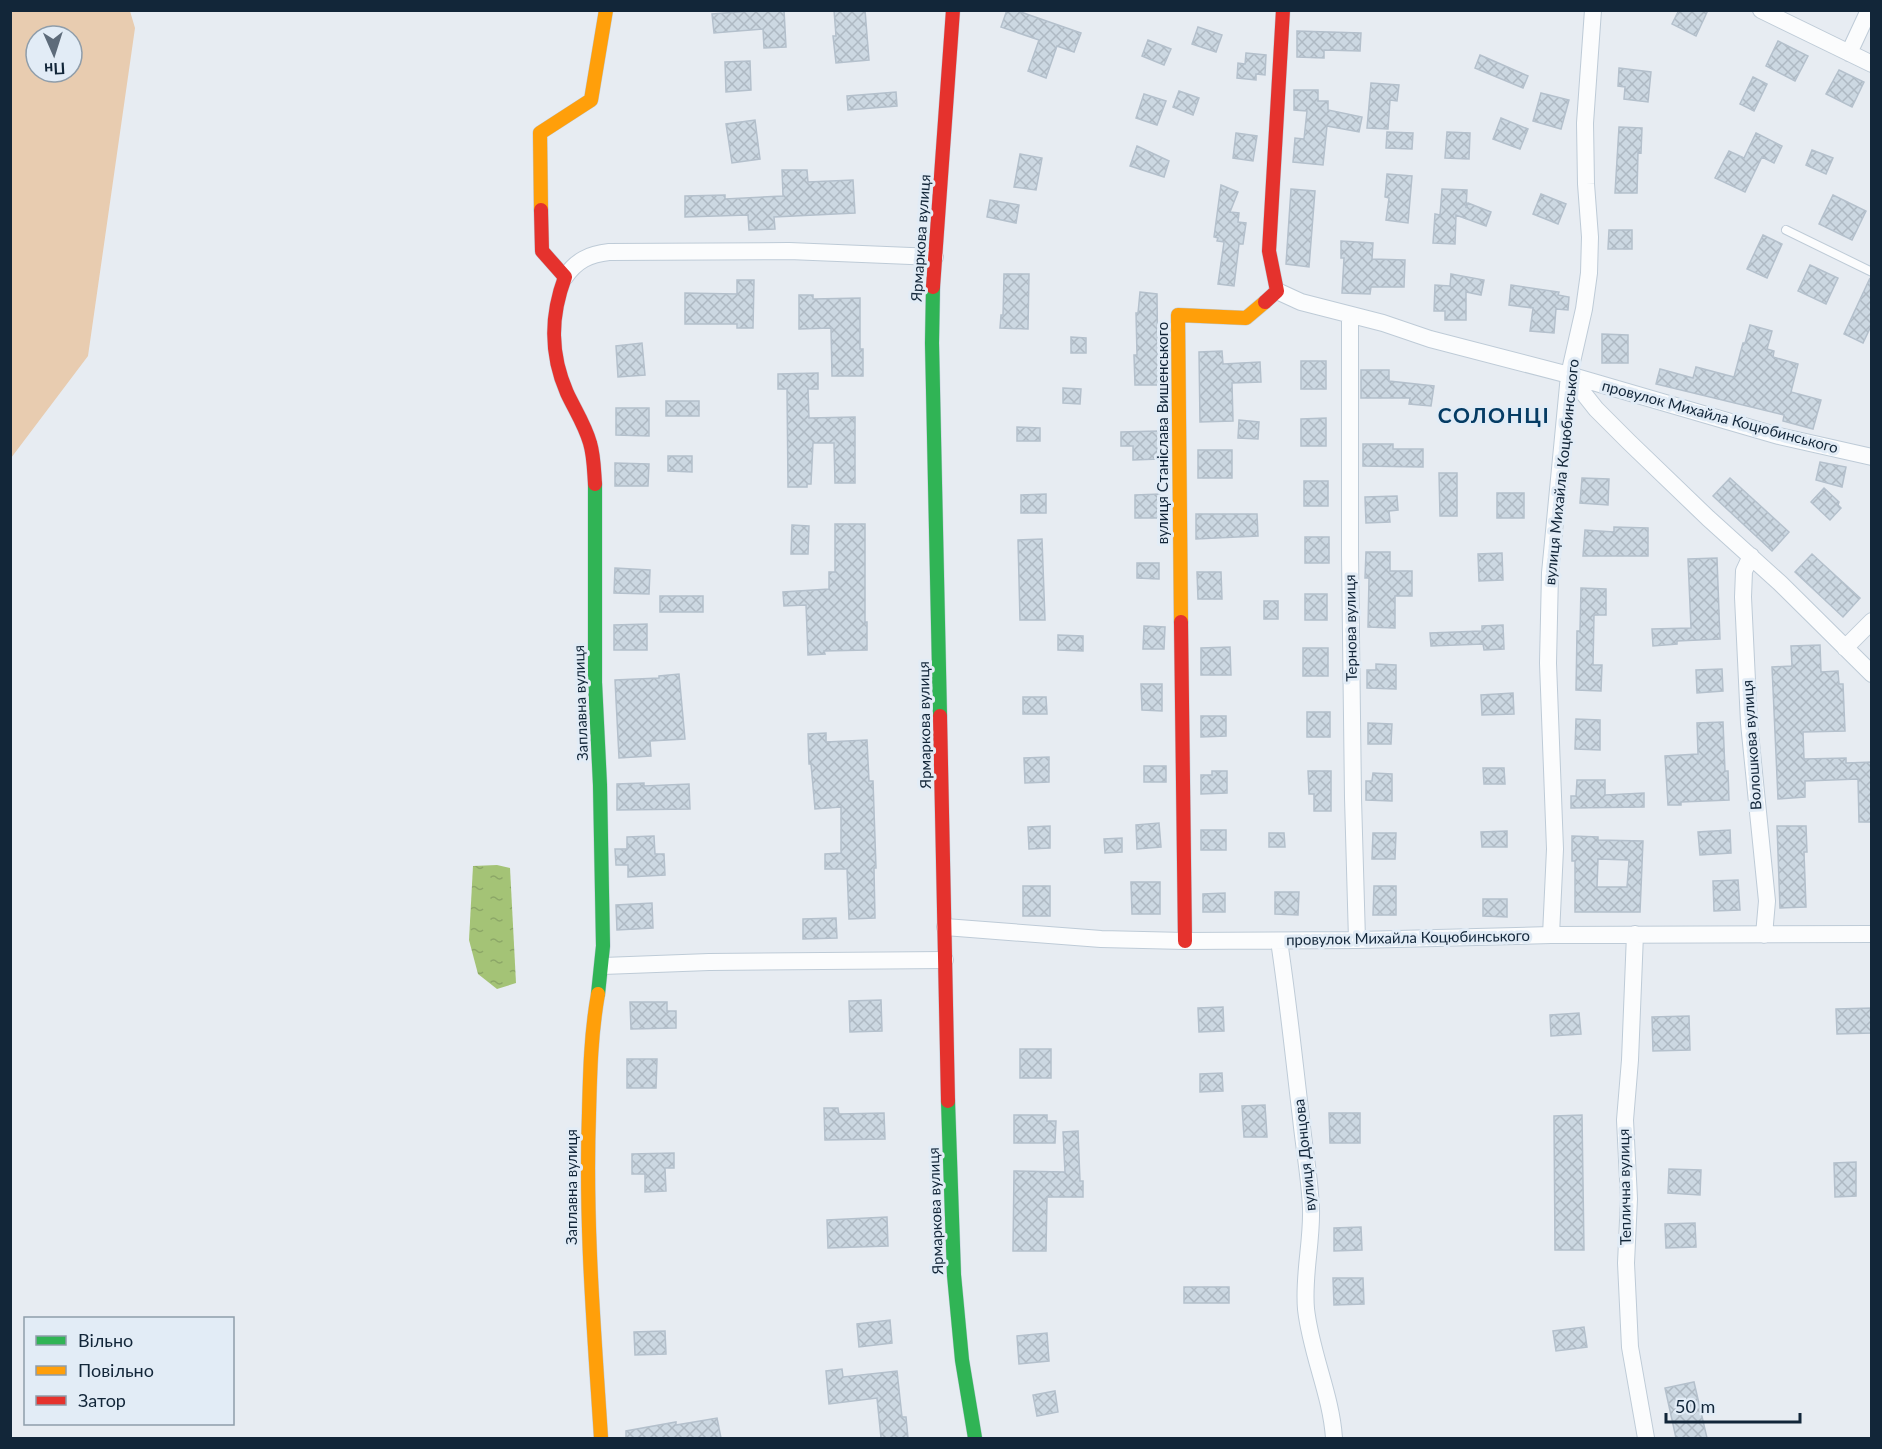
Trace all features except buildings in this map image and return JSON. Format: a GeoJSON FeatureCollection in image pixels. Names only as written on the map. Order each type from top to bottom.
{"type":"FeatureCollection","features":[{"type":"Feature","properties":{"kind":"street"},"geometry":{"type":"LineString","coordinates":[[606,10],[591,100],[540,133],[542,251],[565,277],[572,267],[587,256],[609,252],[809,251],[935,257]]}},
{"type":"Feature","properties":{"kind":"street","name":"Ярмаркова вулиця"},"geometry":{"type":"LineString","coordinates":[[953,10],[935,257],[932,343],[945,960],[955,1292],[962,1360],[975,1438]]}},
{"type":"Feature","properties":{"kind":"street"},"geometry":{"type":"LineString","coordinates":[[1277,291],[1269,251],[1282,10]]}},
{"type":"Feature","properties":{"kind":"street","name":"вулиця Михайла Коцюбинського"},"geometry":{"type":"LineString","coordinates":[[1551,935],[1554,831],[1548,663],[1550,573],[1569,375],[1584,309],[1589,273],[1590,237],[1585,123],[1593,10]]}},
{"type":"Feature","properties":{"kind":"street"},"geometry":{"type":"LineString","coordinates":[[1761,10],[1872,64]]}},
{"type":"Feature","properties":{"kind":"street"},"geometry":{"type":"LineString","coordinates":[[1849,53],[1869,10]]}},
{"type":"Feature","properties":{"kind":"street","name":"Заплавна вулиця"},"geometry":{"type":"LineString","coordinates":[[565,277],[554,312],[553,352],[561,380],[587,433],[594,474],[595,681],[603,886],[603,966],[592,1027],[586,1170],[588,1242],[601,1438]]}},
{"type":"Feature","properties":{"kind":"street","name":"провулок Михайла Коцюбинського"},"geometry":{"type":"LineString","coordinates":[[1277,291],[1301,302],[1383,323],[1430,339],[1569,375],[1779,436],[1872,457]]}},
{"type":"Feature","properties":{"kind":"street","name":"вулиця Станіслава Вишенського"},"geometry":{"type":"LineString","coordinates":[[1185,941],[1178,315],[1246,318],[1277,291]]}},
{"type":"Feature","properties":{"kind":"street","name":"Тернова вулиця"},"geometry":{"type":"LineString","coordinates":[[1350,315],[1350,555],[1357,940]]}},
{"type":"Feature","properties":{"kind":"street"},"geometry":{"type":"LineString","coordinates":[[1569,375],[1596,408],[1629,442],[1780,583],[1872,674]]}},
{"type":"Feature","properties":{"kind":"street","name":"Волошкова вулиця"},"geometry":{"type":"LineString","coordinates":[[1750,556],[1744,571],[1743,597],[1749,723],[1767,901],[1764,935]]}},
{"type":"Feature","properties":{"kind":"street"},"geometry":{"type":"LineString","coordinates":[[1845,648],[1872,621]]}},
{"type":"Feature","properties":{"kind":"street","name":"провулок Михайла Коцюбинського"},"geometry":{"type":"LineString","coordinates":[[945,927],[1066,937],[1279,942],[1551,935],[1872,934]]}},
{"type":"Feature","properties":{"kind":"street","name":"Теплична вулиця"},"geometry":{"type":"LineString","coordinates":[[1635,934],[1625,1120],[1629,1199],[1626,1263],[1631,1355],[1646,1438]]}},
{"type":"Feature","properties":{"kind":"street","name":"вулиця Донцова"},"geometry":{"type":"LineString","coordinates":[[1279,942],[1294,1050],[1310,1199],[1311,1220],[1306,1277],[1307,1311],[1314,1351],[1329,1404],[1334,1438]]}},
{"type":"Feature","properties":{"kind":"street"},"geometry":{"type":"LineString","coordinates":[[603,966],[709,962],[945,960]]}},
{"type":"Feature","properties":{"kind":"lane"},"geometry":{"type":"LineString","coordinates":[[1786,230],[1872,272]]}},
{"type":"Feature","properties":{"kind":"shaded area"},"geometry":{"type":"Polygon","coordinates":[[[11,10],[130,11],[135,28],[88,356],[11,458],[11,10]]]}},
{"type":"Feature","properties":{"kind":"water"},"geometry":{"type":"Polygon","coordinates":[[[497,865],[510,868],[516,983],[497,989],[478,974],[469,940],[473,866],[497,865]]]}},
{"type":"Feature","properties":{"kind":"traffic: fast"},"geometry":{"type":"LineString","coordinates":[[933,287],[932,343],[940,716]]}},
{"type":"Feature","properties":{"kind":"traffic: fast"},"geometry":{"type":"LineString","coordinates":[[595,484],[595,682],[600,785],[603,946],[598,994]]}},
{"type":"Feature","properties":{"kind":"traffic: fast"},"geometry":{"type":"LineString","coordinates":[[948,1101],[954,1275],[962,1360],[975,1438]]}},
{"type":"Feature","properties":{"kind":"traffic: slow"},"geometry":{"type":"LineString","coordinates":[[541,210],[540,133],[591,100],[606,10]]}},
{"type":"Feature","properties":{"kind":"traffic: slow"},"geometry":{"type":"LineString","coordinates":[[1181,622],[1178,315],[1246,318],[1265,302]]}},
{"type":"Feature","properties":{"kind":"traffic: slow"},"geometry":{"type":"LineString","coordinates":[[598,994],[590,1068],[588,1194],[601,1438]]}},
{"type":"Feature","properties":{"kind":"traffic: jam"},"geometry":{"type":"LineString","coordinates":[[933,287],[953,10]]}},
{"type":"Feature","properties":{"kind":"traffic: jam"},"geometry":{"type":"LineString","coordinates":[[1265,302],[1277,291],[1269,251],[1283,10]]}},
{"type":"Feature","properties":{"kind":"traffic: jam"},"geometry":{"type":"LineString","coordinates":[[541,210],[542,251],[565,277],[555,321],[557,364],[567,393],[590,443],[595,484]]}},
{"type":"Feature","properties":{"kind":"traffic: jam"},"geometry":{"type":"LineString","coordinates":[[1181,622],[1185,941]]}},
{"type":"Feature","properties":{"kind":"traffic: jam"},"geometry":{"type":"LineString","coordinates":[[940,716],[948,1101]]}},
{"type":"Feature","properties":{"kind":"district","name":"СОЛОНЦІ"},"geometry":{"type":"Point","coordinates":[1494,416]}}]}
